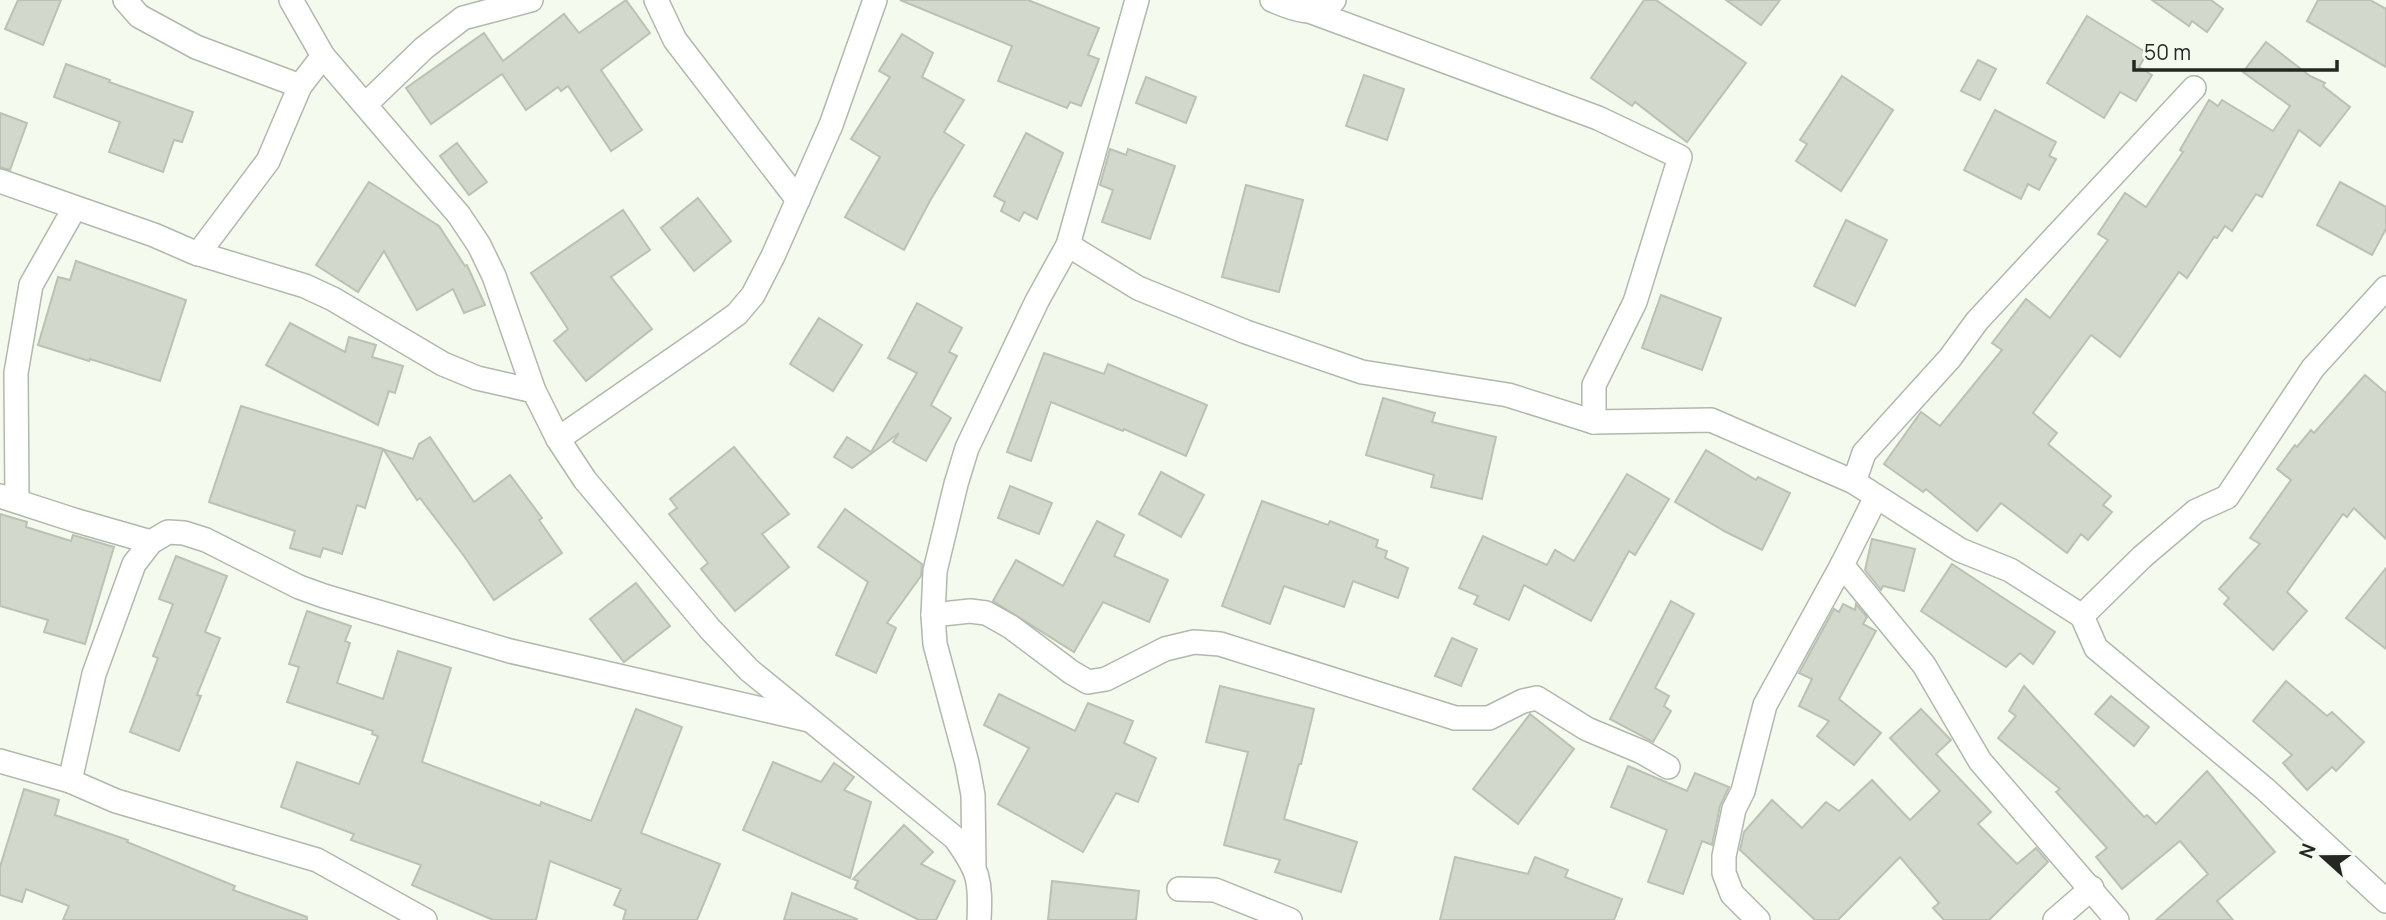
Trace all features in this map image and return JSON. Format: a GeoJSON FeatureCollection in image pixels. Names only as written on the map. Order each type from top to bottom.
{"type":"FeatureCollection","features":[{"type":"Feature","properties":{"kind":"street"},"geometry":{"type":"LineString","coordinates":[[125,0],[139,16],[196,47],[300,86]]}},
{"type":"Feature","properties":{"kind":"street"},"geometry":{"type":"LineString","coordinates":[[290,0],[323,56],[459,215],[479,245],[494,276],[534,391],[558,439],[585,480],[710,629],[749,670],[956,838],[974,864]]}},
{"type":"Feature","properties":{"kind":"street"},"geometry":{"type":"LineString","coordinates":[[366,104],[424,48],[463,18],[531,0]]}},
{"type":"Feature","properties":{"kind":"street"},"geometry":{"type":"LineString","coordinates":[[656,0],[675,40],[798,200]]}},
{"type":"Feature","properties":{"kind":"street"},"geometry":{"type":"LineString","coordinates":[[558,439],[737,314],[758,285],[831,125],[875,0]]}},
{"type":"Feature","properties":{"kind":"street"},"geometry":{"type":"LineString","coordinates":[[979,920],[980,893],[974,864],[973,795],[935,644],[935,571],[967,448],[1037,301],[1068,245],[1137,0]]}},
{"type":"Feature","properties":{"kind":"street"},"geometry":{"type":"LineString","coordinates":[[1272,0],[1297,10],[1312,12],[1598,118],[1680,157],[1635,302],[1594,385],[1594,422]]}},
{"type":"Feature","properties":{"kind":"street"},"geometry":{"type":"LineString","coordinates":[[1312,12],[1334,0]]}},
{"type":"Feature","properties":{"kind":"street"},"geometry":{"type":"LineString","coordinates":[[198,254],[268,161],[300,86],[323,56]]}},
{"type":"Feature","properties":{"kind":"street"},"geometry":{"type":"LineString","coordinates":[[1854,482],[1864,453],[1950,358],[1977,321],[2194,88]]}},
{"type":"Feature","properties":{"kind":"street"},"geometry":{"type":"LineString","coordinates":[[0,181],[154,235],[198,254],[304,286],[333,299],[443,364],[477,378],[534,391]]}},
{"type":"Feature","properties":{"kind":"street"},"geometry":{"type":"LineString","coordinates":[[74,208],[31,285],[16,373],[9,499],[151,542]]}},
{"type":"Feature","properties":{"kind":"street"},"geometry":{"type":"LineString","coordinates":[[1068,245],[1138,288],[1246,332],[1362,372],[1508,395],[1594,422],[1711,420],[1854,482],[1960,550],[2010,570],[2082,616],[2096,648],[2265,789],[2386,901]]}},
{"type":"Feature","properties":{"kind":"street"},"geometry":{"type":"LineString","coordinates":[[2082,616],[2142,557],[2196,511],[2227,497],[2313,368],[2386,288]]}},
{"type":"Feature","properties":{"kind":"street"},"geometry":{"type":"LineString","coordinates":[[1758,920],[1732,894],[1724,873],[1724,856],[1734,809],[1743,791],[1765,705],[1876,497]]}},
{"type":"Feature","properties":{"kind":"street"},"geometry":{"type":"LineString","coordinates":[[70,781],[94,674],[134,564],[151,542],[168,532],[184,533],[206,540],[299,587],[324,596],[510,651],[809,720]]}},
{"type":"Feature","properties":{"kind":"street"},"geometry":{"type":"LineString","coordinates":[[1842,565],[1924,665],[1980,761],[2117,920]]}},
{"type":"Feature","properties":{"kind":"street"},"geometry":{"type":"LineString","coordinates":[[933,615],[970,611],[986,613],[1011,627],[1071,672],[1088,681],[1106,679],[1165,649],[1194,642],[1220,645],[1455,718],[1489,718],[1523,701],[1537,698],[1587,729],[1642,752],[1668,767]]}},
{"type":"Feature","properties":{"kind":"street"},"geometry":{"type":"LineString","coordinates":[[0,761],[70,781],[116,801],[317,860],[425,920]]}},
{"type":"Feature","properties":{"kind":"street"},"geometry":{"type":"LineString","coordinates":[[2055,920],[2092,888]]}},
{"type":"Feature","properties":{"kind":"street"},"geometry":{"type":"LineString","coordinates":[[1179,889],[1215,890],[1290,920]]}},
{"type":"Feature","properties":{"kind":"building"},"geometry":{"type":"Polygon","coordinates":[[[18,0],[61,0],[43,45],[5,29],[18,0]]]}},
{"type":"Feature","properties":{"kind":"building"},"geometry":{"type":"Polygon","coordinates":[[[626,0],[650,33],[601,70],[642,130],[611,151],[568,86],[561,91],[558,87],[526,110],[502,74],[431,124],[406,88],[484,33],[503,61],[564,14],[579,33],[626,0]]]}},
{"type":"Feature","properties":{"kind":"building"},"geometry":{"type":"Polygon","coordinates":[[[900,0],[1028,0],[1099,28],[1088,55],[1099,59],[1081,106],[1070,102],[1067,108],[998,81],[1012,46],[900,0]]]}},
{"type":"Feature","properties":{"kind":"building"},"geometry":{"type":"Polygon","coordinates":[[[1644,0],[1656,0],[1746,63],[1687,142],[1635,102],[1632,106],[1591,78],[1644,0]]]}},
{"type":"Feature","properties":{"kind":"building"},"geometry":{"type":"Polygon","coordinates":[[[1726,0],[1780,0],[1761,25],[1726,0]]]}},
{"type":"Feature","properties":{"kind":"building"},"geometry":{"type":"Polygon","coordinates":[[[2152,0],[2211,0],[2223,9],[2207,32],[2192,21],[2189,26],[2152,0]]]}},
{"type":"Feature","properties":{"kind":"building"},"geometry":{"type":"Polygon","coordinates":[[[2318,0],[2370,0],[2386,9],[2386,67],[2307,21],[2318,0]]]}},
{"type":"Feature","properties":{"kind":"building"},"geometry":{"type":"Polygon","coordinates":[[[2087,16],[2147,53],[2139,67],[2152,75],[2136,101],[2120,92],[2104,118],[2047,83],[2087,16]]]}},
{"type":"Feature","properties":{"kind":"building"},"geometry":{"type":"Polygon","coordinates":[[[902,34],[933,53],[922,77],[964,100],[944,132],[964,145],[904,250],[845,217],[880,157],[851,139],[890,77],[879,71],[902,34]]]}},
{"type":"Feature","properties":{"kind":"building"},"geometry":{"type":"Polygon","coordinates":[[[2266,42],[2310,76],[2325,83],[2323,86],[2350,107],[2320,146],[2299,130],[2262,197],[2256,194],[2232,231],[2225,226],[2217,238],[2214,237],[2187,278],[2179,272],[2120,357],[2091,335],[2033,413],[2057,433],[2048,444],[2111,496],[2103,505],[2112,512],[2088,540],[2081,534],[2067,553],[2001,503],[1977,531],[1926,489],[1923,492],[1884,464],[1921,412],[1940,426],[2002,350],[1992,343],[2026,299],[2050,318],[2108,240],[2098,234],[2125,193],[2146,207],[2183,152],[2180,150],[2209,100],[2218,106],[2222,100],[2273,131],[2290,106],[2243,72],[2266,42]]]}},
{"type":"Feature","properties":{"kind":"building"},"geometry":{"type":"Polygon","coordinates":[[[1978,60],[1996,69],[1980,100],[1961,91],[1978,60]]]}},
{"type":"Feature","properties":{"kind":"building"},"geometry":{"type":"Polygon","coordinates":[[[66,64],[193,112],[182,142],[174,140],[163,172],[109,152],[120,122],[54,97],[66,64]]]}},
{"type":"Feature","properties":{"kind":"building"},"geometry":{"type":"Polygon","coordinates":[[[1364,75],[1404,89],[1387,140],[1346,126],[1364,75]]]}},
{"type":"Feature","properties":{"kind":"building"},"geometry":{"type":"Polygon","coordinates":[[[1842,76],[1893,110],[1841,191],[1796,161],[1807,144],[1800,140],[1842,76]]]}},
{"type":"Feature","properties":{"kind":"building"},"geometry":{"type":"Polygon","coordinates":[[[1146,77],[1196,97],[1186,123],[1136,103],[1146,77]]]}},
{"type":"Feature","properties":{"kind":"building"},"geometry":{"type":"Polygon","coordinates":[[[1995,110],[2056,142],[2049,156],[2056,159],[2039,190],[2028,184],[2021,199],[1964,170],[1995,110]]]}},
{"type":"Feature","properties":{"kind":"building"},"geometry":{"type":"Polygon","coordinates":[[[0,113],[27,123],[10,170],[0,167],[0,113]]]}},
{"type":"Feature","properties":{"kind":"building"},"geometry":{"type":"Polygon","coordinates":[[[1026,133],[1063,153],[1037,219],[1024,212],[1019,221],[1001,211],[1005,202],[994,196],[1026,133]]]}},
{"type":"Feature","properties":{"kind":"building"},"geometry":{"type":"Polygon","coordinates":[[[457,143],[487,182],[469,195],[440,156],[457,143]]]}},
{"type":"Feature","properties":{"kind":"building"},"geometry":{"type":"Polygon","coordinates":[[[1110,149],[1126,155],[1128,149],[1175,166],[1150,239],[1102,222],[1113,190],[1100,185],[1110,149]]]}},
{"type":"Feature","properties":{"kind":"building"},"geometry":{"type":"Polygon","coordinates":[[[369,182],[439,226],[465,266],[467,265],[485,305],[464,313],[453,289],[417,310],[384,251],[358,292],[316,265],[369,182]]]}},
{"type":"Feature","properties":{"kind":"building"},"geometry":{"type":"Polygon","coordinates":[[[2340,182],[2386,207],[2386,229],[2372,255],[2317,225],[2340,182]]]}},
{"type":"Feature","properties":{"kind":"building"},"geometry":{"type":"Polygon","coordinates":[[[1246,185],[1303,200],[1279,292],[1222,277],[1246,185]]]}},
{"type":"Feature","properties":{"kind":"building"},"geometry":{"type":"Polygon","coordinates":[[[698,198],[731,241],[694,271],[661,228],[698,198]]]}},
{"type":"Feature","properties":{"kind":"building"},"geometry":{"type":"Polygon","coordinates":[[[623,210],[650,250],[611,277],[652,329],[586,381],[554,341],[568,329],[531,273],[623,210]]]}},
{"type":"Feature","properties":{"kind":"building"},"geometry":{"type":"Polygon","coordinates":[[[1846,220],[1887,240],[1855,306],[1814,286],[1846,220]]]}},
{"type":"Feature","properties":{"kind":"building"},"geometry":{"type":"Polygon","coordinates":[[[76,261],[186,300],[160,381],[38,345],[58,277],[70,280],[76,261]]]}},
{"type":"Feature","properties":{"kind":"building"},"geometry":{"type":"Polygon","coordinates":[[[1661,295],[1721,318],[1702,370],[1642,348],[1661,295]]]}},
{"type":"Feature","properties":{"kind":"building"},"geometry":{"type":"Polygon","coordinates":[[[917,303],[962,328],[949,352],[957,356],[931,405],[951,418],[926,461],[893,442],[899,433],[852,468],[834,457],[847,437],[871,452],[917,373],[888,358],[917,303]]]}},
{"type":"Feature","properties":{"kind":"building"},"geometry":{"type":"Polygon","coordinates":[[[819,318],[862,345],[833,391],[790,364],[819,318]]]}},
{"type":"Feature","properties":{"kind":"building"},"geometry":{"type":"Polygon","coordinates":[[[290,323],[345,352],[349,337],[376,345],[372,357],[403,366],[395,393],[389,391],[378,425],[266,365],[290,323]]]}},
{"type":"Feature","properties":{"kind":"building"},"geometry":{"type":"Polygon","coordinates":[[[1044,353],[1104,374],[1108,364],[1207,405],[1186,456],[1051,402],[1031,461],[1007,452],[1044,353]]]}},
{"type":"Feature","properties":{"kind":"building"},"geometry":{"type":"Polygon","coordinates":[[[2365,375],[2386,393],[2386,539],[2354,508],[2347,517],[2343,514],[2287,592],[2307,611],[2273,650],[2224,604],[2229,598],[2219,589],[2260,544],[2250,538],[2291,480],[2277,469],[2295,445],[2297,447],[2311,430],[2314,433],[2365,375]]]}},
{"type":"Feature","properties":{"kind":"building"},"geometry":{"type":"Polygon","coordinates":[[[1383,398],[1435,413],[1432,422],[1496,437],[1482,499],[1431,487],[1434,475],[1366,455],[1383,398]]]}},
{"type":"Feature","properties":{"kind":"building"},"geometry":{"type":"Polygon","coordinates":[[[241,406],[383,449],[365,508],[357,505],[342,554],[323,548],[320,557],[290,548],[295,531],[209,502],[241,406]]]}},
{"type":"Feature","properties":{"kind":"building"},"geometry":{"type":"Polygon","coordinates":[[[430,437],[474,502],[510,475],[542,518],[539,520],[562,553],[494,600],[420,498],[417,500],[383,449],[413,459],[419,444],[430,437]]]}},
{"type":"Feature","properties":{"kind":"building"},"geometry":{"type":"Polygon","coordinates":[[[734,447],[789,514],[762,534],[789,567],[735,611],[701,569],[708,563],[669,514],[677,508],[670,499],[734,447]]]}},
{"type":"Feature","properties":{"kind":"building"},"geometry":{"type":"Polygon","coordinates":[[[1706,450],[1756,480],[1758,477],[1790,493],[1762,550],[1675,502],[1706,450]]]}},
{"type":"Feature","properties":{"kind":"building"},"geometry":{"type":"Polygon","coordinates":[[[1161,472],[1204,495],[1181,537],[1139,514],[1161,472]]]}},
{"type":"Feature","properties":{"kind":"building"},"geometry":{"type":"Polygon","coordinates":[[[1627,474],[1669,499],[1635,555],[1629,551],[1591,621],[1524,585],[1509,620],[1474,604],[1478,596],[1459,588],[1483,536],[1547,565],[1555,550],[1574,561],[1627,474]]]}},
{"type":"Feature","properties":{"kind":"building"},"geometry":{"type":"Polygon","coordinates":[[[1010,486],[1052,503],[1039,534],[998,518],[1010,486]]]}},
{"type":"Feature","properties":{"kind":"building"},"geometry":{"type":"Polygon","coordinates":[[[1262,501],[1328,525],[1330,521],[1378,540],[1376,547],[1387,551],[1385,558],[1408,568],[1398,598],[1353,581],[1344,607],[1284,586],[1270,624],[1222,606],[1262,501]]]}},
{"type":"Feature","properties":{"kind":"building"},"geometry":{"type":"Polygon","coordinates":[[[845,509],[922,564],[921,576],[887,623],[896,628],[876,673],[836,655],[868,582],[818,547],[845,509]]]}},
{"type":"Feature","properties":{"kind":"building"},"geometry":{"type":"Polygon","coordinates":[[[0,514],[27,522],[26,527],[71,541],[73,535],[114,547],[85,644],[44,632],[48,620],[0,606],[0,514]]]}},
{"type":"Feature","properties":{"kind":"building"},"geometry":{"type":"Polygon","coordinates":[[[1097,521],[1124,535],[1114,556],[1168,580],[1149,622],[1103,602],[1074,652],[993,601],[1016,560],[1063,586],[1097,521]]]}},
{"type":"Feature","properties":{"kind":"building"},"geometry":{"type":"Polygon","coordinates":[[[1872,539],[1915,549],[1904,591],[1883,586],[1881,590],[1865,570],[1872,539]]]}},
{"type":"Feature","properties":{"kind":"building"},"geometry":{"type":"Polygon","coordinates":[[[176,556],[227,576],[205,632],[220,638],[197,695],[201,696],[179,751],[130,732],[158,658],[153,656],[173,604],[159,599],[176,556]]]}},
{"type":"Feature","properties":{"kind":"building"},"geometry":{"type":"Polygon","coordinates":[[[1952,564],[2055,632],[2033,664],[2020,653],[2006,667],[1921,611],[1952,564]]]}},
{"type":"Feature","properties":{"kind":"building"},"geometry":{"type":"Polygon","coordinates":[[[2386,568],[2386,649],[2346,618],[2386,568]]]}},
{"type":"Feature","properties":{"kind":"building"},"geometry":{"type":"Polygon","coordinates":[[[636,583],[670,626],[624,662],[590,619],[636,583]]]}},
{"type":"Feature","properties":{"kind":"building"},"geometry":{"type":"Polygon","coordinates":[[[1671,601],[1694,614],[1655,688],[1669,696],[1664,706],[1671,711],[1653,742],[1610,719],[1671,601]]]}},
{"type":"Feature","properties":{"kind":"building"},"geometry":{"type":"Polygon","coordinates":[[[1843,604],[1855,610],[1856,604],[1867,617],[1863,624],[1876,631],[1839,699],[1881,733],[1854,765],[1817,736],[1829,721],[1799,706],[1812,679],[1799,673],[1834,609],[1839,612],[1843,604]]]}},
{"type":"Feature","properties":{"kind":"building"},"geometry":{"type":"Polygon","coordinates":[[[307,611],[351,626],[345,641],[350,643],[337,683],[383,699],[398,651],[451,668],[422,762],[540,806],[541,802],[591,821],[636,709],[682,727],[641,833],[720,864],[697,920],[623,920],[626,910],[614,905],[621,889],[550,861],[536,920],[493,920],[412,885],[421,865],[351,840],[354,834],[281,807],[297,762],[359,784],[378,736],[372,734],[373,731],[287,702],[299,667],[289,664],[307,611]]]}},
{"type":"Feature","properties":{"kind":"building"},"geometry":{"type":"Polygon","coordinates":[[[1452,638],[1477,649],[1461,686],[1435,676],[1452,638]]]}},
{"type":"Feature","properties":{"kind":"building"},"geometry":{"type":"Polygon","coordinates":[[[2286,681],[2327,716],[2332,712],[2364,742],[2336,771],[2332,767],[2307,790],[2283,763],[2292,755],[2253,721],[2286,681]]]}},
{"type":"Feature","properties":{"kind":"building"},"geometry":{"type":"Polygon","coordinates":[[[1220,686],[1314,709],[1284,819],[1357,842],[1341,892],[1275,872],[1280,860],[1224,845],[1248,752],[1206,742],[1220,686]]]}},
{"type":"Feature","properties":{"kind":"building"},"geometry":{"type":"Polygon","coordinates":[[[2024,686],[2144,817],[2147,815],[2156,824],[2207,771],[2275,852],[2217,901],[2233,920],[2156,920],[2208,874],[2180,841],[2122,889],[2096,857],[2107,848],[2056,792],[2060,789],[1998,738],[2016,716],[2009,711],[2024,686]]]}},
{"type":"Feature","properties":{"kind":"building"},"geometry":{"type":"Polygon","coordinates":[[[999,694],[1075,731],[1088,703],[1133,721],[1124,743],[1156,758],[1138,802],[1116,793],[1083,852],[998,804],[1029,748],[984,725],[999,694]]]}},
{"type":"Feature","properties":{"kind":"building"},"geometry":{"type":"Polygon","coordinates":[[[2111,696],[2149,727],[2134,746],[2095,714],[2111,696]]]}},
{"type":"Feature","properties":{"kind":"building"},"geometry":{"type":"Polygon","coordinates":[[[1921,709],[1951,740],[1936,754],[1991,812],[1978,824],[2017,864],[2036,848],[2048,862],[1989,920],[1944,920],[1933,908],[1939,903],[1900,857],[1838,920],[1815,920],[1740,850],[1744,832],[1772,800],[1802,828],[1826,802],[1839,811],[1872,780],[1910,820],[1940,791],[1890,738],[1921,709]]]}},
{"type":"Feature","properties":{"kind":"building"},"geometry":{"type":"Polygon","coordinates":[[[1530,714],[1574,749],[1518,824],[1473,789],[1530,714]]]}},
{"type":"Feature","properties":{"kind":"building"},"geometry":{"type":"Polygon","coordinates":[[[773,762],[821,782],[834,763],[854,777],[844,790],[871,802],[850,878],[743,830],[773,762]]]}},
{"type":"Feature","properties":{"kind":"building"},"geometry":{"type":"Polygon","coordinates":[[[1628,766],[1687,791],[1695,773],[1729,787],[1720,806],[1712,845],[1702,841],[1683,894],[1648,882],[1667,830],[1611,807],[1628,766]]]}},
{"type":"Feature","properties":{"kind":"building"},"geometry":{"type":"Polygon","coordinates":[[[24,789],[59,800],[55,815],[128,840],[127,842],[235,886],[233,890],[307,917],[307,920],[63,920],[69,906],[26,889],[22,902],[0,895],[0,867],[24,789]]]}},
{"type":"Feature","properties":{"kind":"building"},"geometry":{"type":"Polygon","coordinates":[[[904,825],[933,852],[921,864],[955,881],[936,920],[919,920],[855,888],[858,881],[853,879],[904,825]]]}},
{"type":"Feature","properties":{"kind":"building"},"geometry":{"type":"Polygon","coordinates":[[[1455,857],[1528,874],[1535,857],[1568,870],[1565,877],[1622,899],[1614,920],[1440,920],[1455,857]]]}},
{"type":"Feature","properties":{"kind":"building"},"geometry":{"type":"Polygon","coordinates":[[[1052,881],[1139,891],[1136,920],[1048,920],[1052,881]]]}},
{"type":"Feature","properties":{"kind":"building"},"geometry":{"type":"Polygon","coordinates":[[[792,893],[857,919],[784,920],[792,893]]]}}]}
